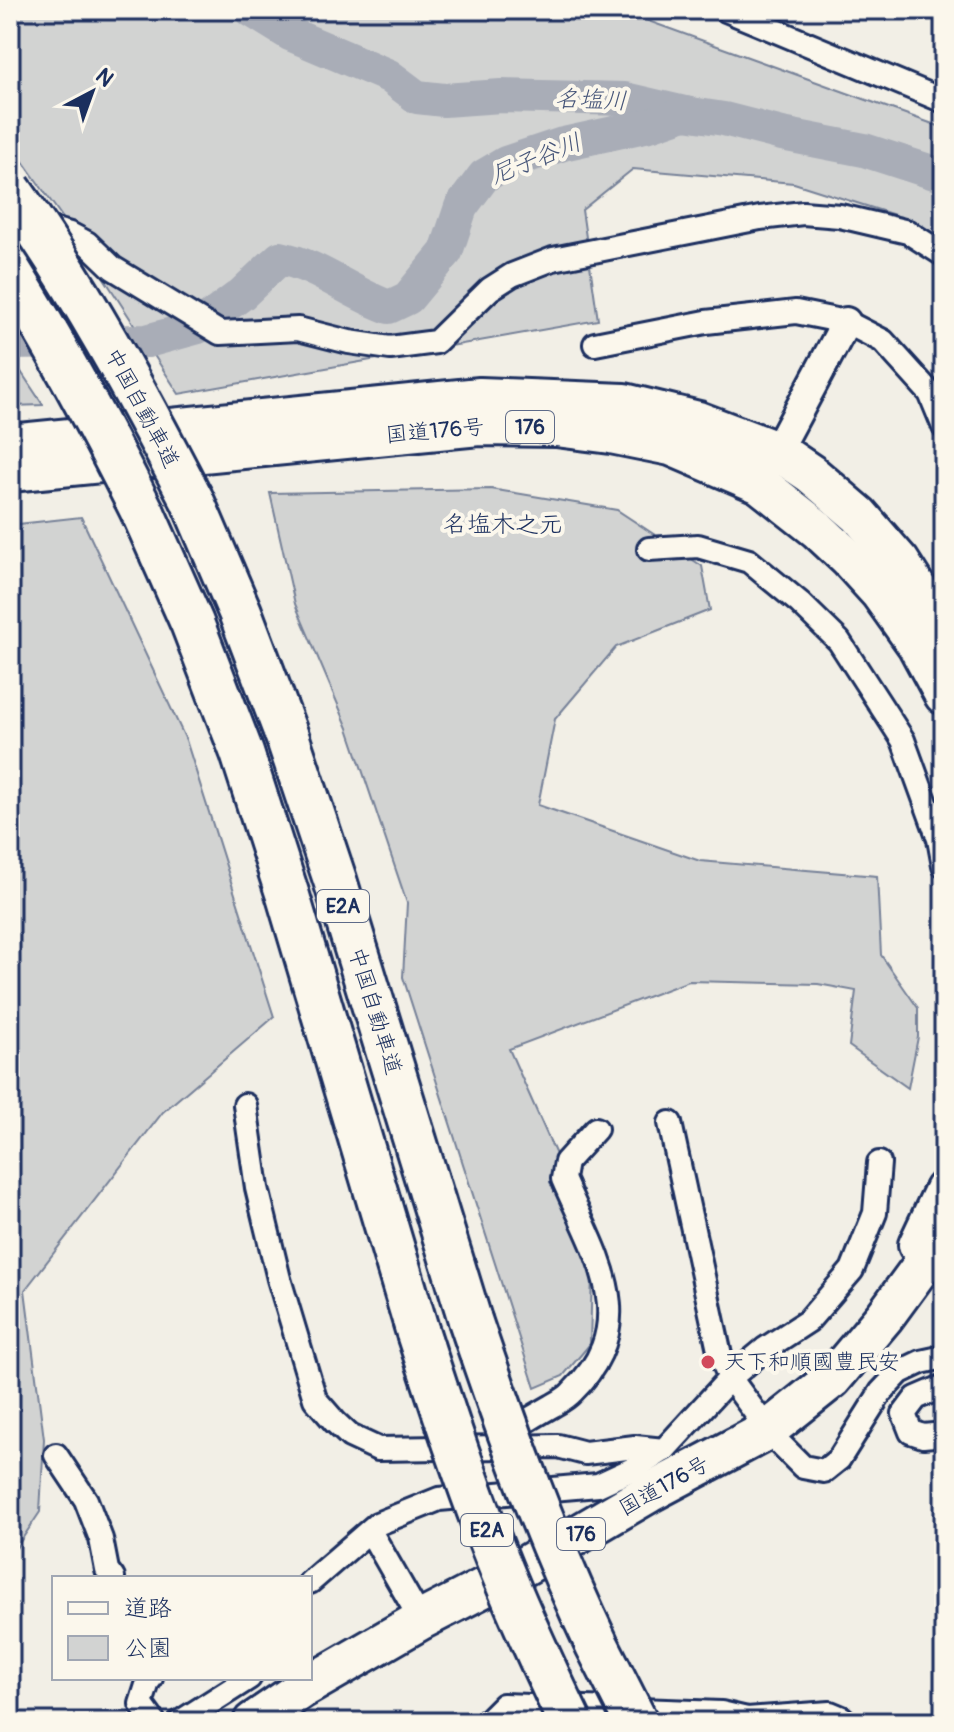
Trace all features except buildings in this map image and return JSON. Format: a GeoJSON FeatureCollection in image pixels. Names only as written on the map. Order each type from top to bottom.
{"type":"FeatureCollection","features":[{"type":"Feature","properties":{"kind":"highway","name":"中国自動車道"},"geometry":{"type":"LineString","coordinates":[[10,190],[85,303],[137,395],[192,500],[240,612],[288,739],[340,896],[504,1421],[596,1644],[636,1722]]}},
{"type":"Feature","properties":{"kind":"highway","name":"中国自動車道"},"geometry":{"type":"LineString","coordinates":[[10,272],[93,414],[143,513],[192,623],[242,753],[418,1333],[460,1459],[501,1568],[570,1722]]}},
{"type":"Feature","properties":{"kind":"highway","name":"国道176号"},"geometry":{"type":"LineString","coordinates":[[10,444],[480,397],[624,403],[698,421],[768,467],[817,529],[880,593],[917,645],[944,695]]}},
{"type":"Feature","properties":{"kind":"highway","name":"国道176号"},"geometry":{"type":"LineString","coordinates":[[10,472],[479,426],[556,427],[583,431],[811,474],[859,515],[900,562],[944,631]]}},
{"type":"Feature","properties":{"kind":"highway","name":"国道176号"},"geometry":{"type":"LineString","coordinates":[[885,1316],[944,1190]]}},
{"type":"Feature","properties":{"kind":"highway","name":"国道176号"},"geometry":{"type":"LineString","coordinates":[[253,1722],[300,1690],[421,1620],[516,1571],[649,1493],[768,1430],[832,1379],[885,1316],[926,1260],[944,1225]]}},
{"type":"Feature","properties":{"kind":"street"},"geometry":{"type":"LineString","coordinates":[[726,10],[944,101]]}},
{"type":"Feature","properties":{"kind":"street"},"geometry":{"type":"LineString","coordinates":[[10,228],[52,229],[70,234],[87,243],[113,268],[220,333],[298,329],[349,342],[390,348],[436,342],[490,289],[512,275],[553,259],[774,216],[803,213],[840,216],[908,232],[944,255]]}},
{"type":"Feature","properties":{"kind":"street"},"geometry":{"type":"LineString","coordinates":[[595,344],[706,322],[796,312],[846,322],[883,341],[930,393],[944,427]]}},
{"type":"Feature","properties":{"kind":"street"},"geometry":{"type":"LineString","coordinates":[[768,467],[846,322]]}},
{"type":"Feature","properties":{"kind":"street"},"geometry":{"type":"LineString","coordinates":[[649,549],[698,546],[749,561],[800,603],[839,641],[903,740],[939,839],[944,866]]}},
{"type":"Feature","properties":{"kind":"street"},"geometry":{"type":"LineString","coordinates":[[245,1105],[260,1203],[315,1399],[350,1436],[378,1449],[558,1446],[585,1453],[635,1447],[664,1450]]}},
{"type":"Feature","properties":{"kind":"street"},"geometry":{"type":"LineString","coordinates":[[670,1123],[720,1355],[730,1378],[768,1430],[803,1467],[824,1471],[839,1459],[881,1392],[900,1372],[921,1362],[944,1357]]}},
{"type":"Feature","properties":{"kind":"street"},"geometry":{"type":"LineString","coordinates":[[482,1447],[570,1395],[593,1368],[606,1342],[611,1312],[606,1277],[563,1179],[566,1162],[596,1129]]}},
{"type":"Feature","properties":{"kind":"street"},"geometry":{"type":"LineString","coordinates":[[312,1580],[377,1524],[439,1499],[598,1485],[664,1450],[730,1378],[765,1349],[808,1321],[852,1270],[875,1213],[879,1163]]}},
{"type":"Feature","properties":{"kind":"street"},"geometry":{"type":"LineString","coordinates":[[944,1386],[916,1398],[904,1414],[911,1432],[923,1436],[944,1434]]}},
{"type":"Feature","properties":{"kind":"street"},"geometry":{"type":"LineString","coordinates":[[56,1455],[86,1500],[112,1576]]}},
{"type":"Feature","properties":{"kind":"street"},"geometry":{"type":"LineString","coordinates":[[370,1531],[421,1620]]}},
{"type":"Feature","properties":{"kind":"street"},"geometry":{"type":"LineString","coordinates":[[150,1680],[141,1704],[154,1722]]}},
{"type":"Feature","properties":{"kind":"street"},"geometry":{"type":"LineString","coordinates":[[180,1722],[246,1680]]}},
{"type":"Feature","properties":{"kind":"street"},"geometry":{"type":"LineString","coordinates":[[489,1722],[503,1705],[721,1713],[747,1719],[830,1713],[846,1722]]}},
{"type":"Feature","properties":{"kind":"green space"},"geometry":{"type":"Polygon","coordinates":[[[10,10],[618,10],[944,128],[944,244],[904,218],[794,183],[633,169],[582,210],[598,320],[179,394],[93,261],[10,143],[10,10]]]}},
{"type":"Feature","properties":{"kind":"green space"},"geometry":{"type":"Polygon","coordinates":[[[10,355],[43,405],[10,406],[10,355]]]}},
{"type":"Feature","properties":{"kind":"green space"},"geometry":{"type":"Polygon","coordinates":[[[491,489],[617,510],[702,566],[710,610],[616,647],[555,719],[538,805],[700,861],[877,876],[881,955],[918,1008],[918,1037],[908,1088],[849,1046],[856,991],[818,984],[689,981],[509,1049],[593,1238],[590,1344],[563,1376],[535,1388],[403,977],[407,903],[348,728],[295,604],[270,493],[491,489]]]}},
{"type":"Feature","properties":{"kind":"green space"},"geometry":{"type":"Polygon","coordinates":[[[81,517],[186,740],[274,1017],[163,1112],[25,1290],[44,1439],[40,1512],[10,1557],[10,525],[81,517]]]}},
{"type":"Feature","properties":{"kind":"waterway","name":"名塩川"},"geometry":{"type":"LineString","coordinates":[[251,10],[290,34],[389,76],[417,97],[444,100],[501,96],[625,99],[864,150],[944,176]]}},
{"type":"Feature","properties":{"kind":"waterway","name":"尼子谷川"},"geometry":{"type":"LineString","coordinates":[[10,343],[147,341],[198,327],[242,294],[280,258],[307,267],[389,307],[408,298],[446,252],[461,207],[484,176],[506,163],[563,144],[650,125],[685,113]]}},
{"type":"Feature","properties":{"kind":"place","name":"天下和順國豊民安"},"geometry":{"type":"Point","coordinates":[708,1362]}},
{"type":"Feature","properties":{"kind":"district","name":"名塩木之元"},"geometry":{"type":"Point","coordinates":[503,524]}}]}
